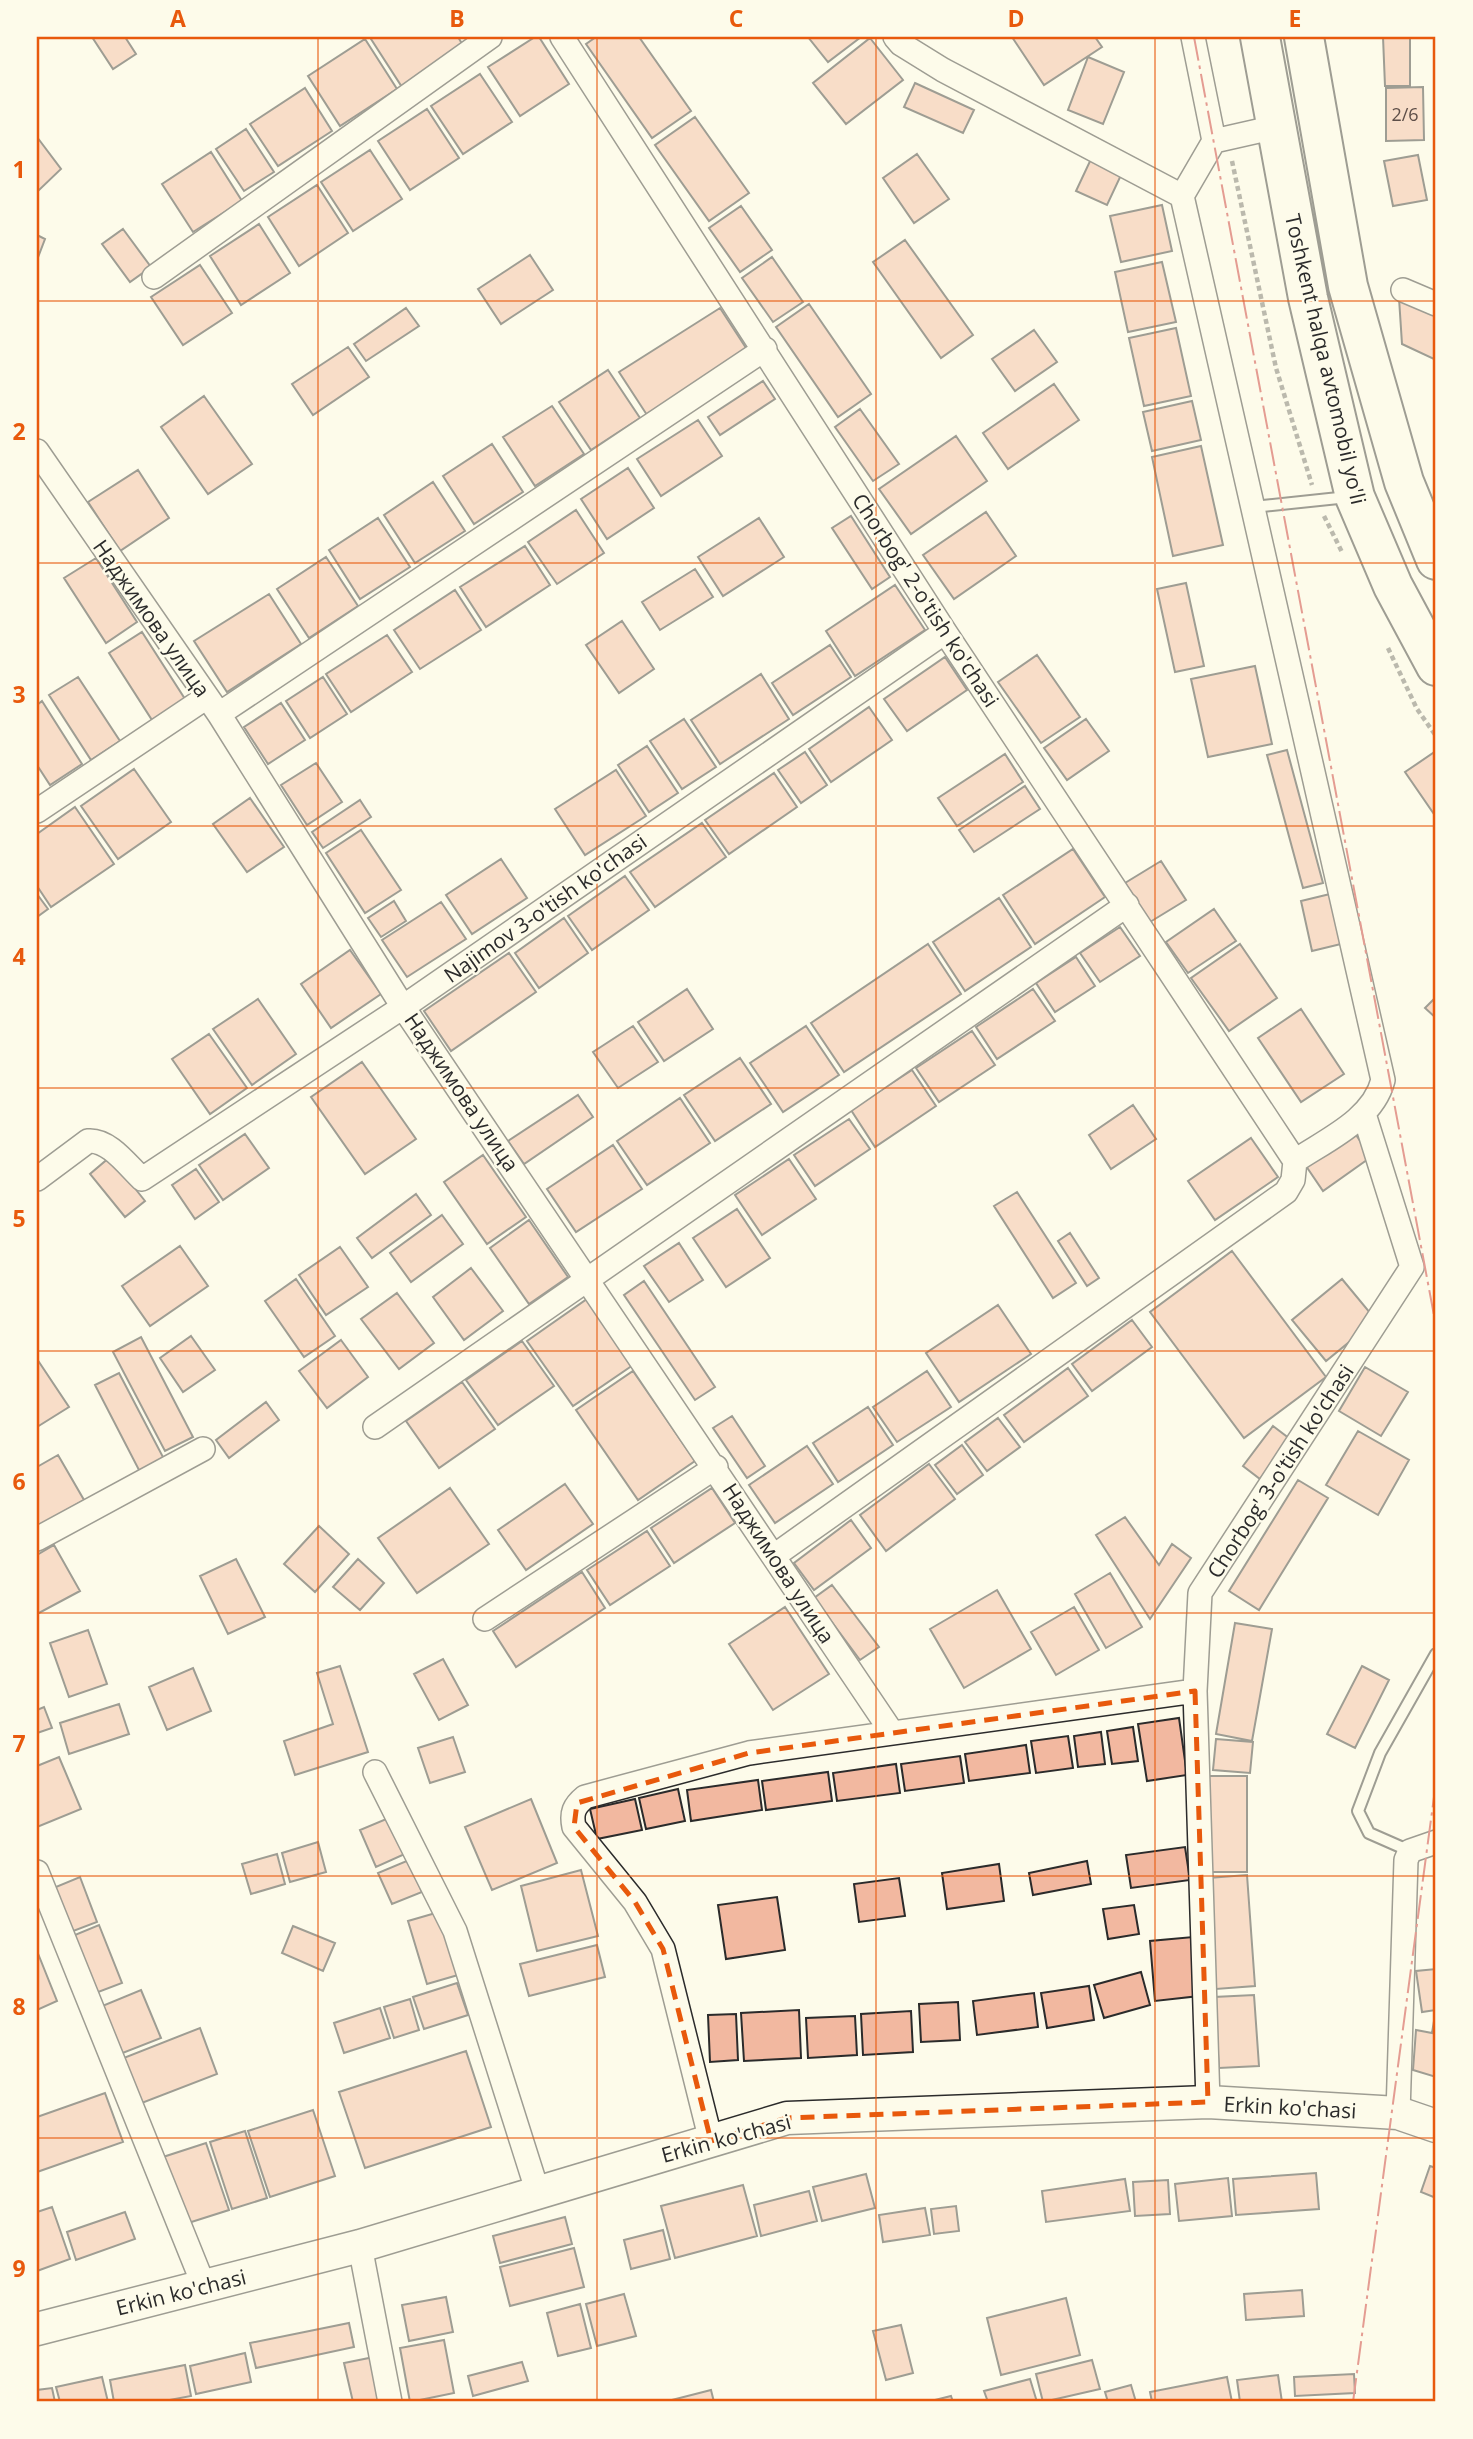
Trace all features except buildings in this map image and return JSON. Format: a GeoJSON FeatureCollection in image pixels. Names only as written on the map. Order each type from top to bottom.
{"type":"FeatureCollection","features":[{"type":"Feature","properties":{"kind":"highway","name":"Toshkent halqa avtomobil yo'li"},"geometry":{"type":"LineString","coordinates":[[1260,37],[1308,298],[1354,497],[1393,586],[1436,666]]}},
{"type":"Feature","properties":{"kind":"highway","name":"Toshkent halqa avtomobil yo'li"},"geometry":{"type":"LineString","coordinates":[[1304,37],[1348,286],[1404,482],[1436,560]]}},
{"type":"Feature","properties":{"kind":"main road","name":"Erkin ko'chasi"},"geometry":{"type":"LineString","coordinates":[[37,2329],[360,2246],[787,2118],[1208,2102],[1398,2113],[1436,2126]]}},
{"type":"Feature","properties":{"kind":"street"},"geometry":{"type":"LineString","coordinates":[[154,277],[490,37]]}},
{"type":"Feature","properties":{"kind":"street","name":"Chorbog' 2-o'tish ko'chasi"},"geometry":{"type":"LineString","coordinates":[[562,37],[945,632],[1294,1161]]}},
{"type":"Feature","properties":{"kind":"street"},"geometry":{"type":"LineString","coordinates":[[895,37],[901,44],[943,70],[1182,196]]}},
{"type":"Feature","properties":{"kind":"street"},"geometry":{"type":"LineString","coordinates":[[774,1556],[1286,1192],[1293,1180],[1294,1161],[1364,1114],[1380,1094],[1384,1080],[1182,196],[1214,141],[1193,37]]}},
{"type":"Feature","properties":{"kind":"street"},"geometry":{"type":"LineString","coordinates":[[1214,141],[1276,127]]}},
{"type":"Feature","properties":{"kind":"street"},"geometry":{"type":"LineString","coordinates":[[1403,289],[1436,304]]}},
{"type":"Feature","properties":{"kind":"street"},"geometry":{"type":"LineString","coordinates":[[37,811],[213,706],[765,349]]}},
{"type":"Feature","properties":{"kind":"street","name":"Наджимова улица"},"geometry":{"type":"LineString","coordinates":[[37,451],[213,706],[403,1007],[716,1467],[891,1731]]}},
{"type":"Feature","properties":{"kind":"street","name":"Najimov 3-o'tish ko'chasi"},"geometry":{"type":"LineString","coordinates":[[37,1179],[88,1141],[97,1140],[105,1144],[142,1179],[403,1007],[945,632]]}},
{"type":"Feature","properties":{"kind":"street"},"geometry":{"type":"LineString","coordinates":[[375,1427],[1127,905]]}},
{"type":"Feature","properties":{"kind":"street","name":"Chorbog' 3-o'tish ko'chasi"},"geometry":{"type":"LineString","coordinates":[[1208,2102],[1195,1691],[1200,1593],[1412,1267],[1364,1114]]}},
{"type":"Feature","properties":{"kind":"street"},"geometry":{"type":"LineString","coordinates":[[37,1539],[203,1449]]}},
{"type":"Feature","properties":{"kind":"street"},"geometry":{"type":"LineString","coordinates":[[485,1619],[716,1467]]}},
{"type":"Feature","properties":{"kind":"street"},"geometry":{"type":"LineString","coordinates":[[711,2141],[663,1949],[635,1902],[574,1827],[574,1810],[585,1797],[748,1753],[891,1731],[1195,1691]]}},
{"type":"Feature","properties":{"kind":"street"},"geometry":{"type":"LineString","coordinates":[[375,1772],[455,1931],[538,2193]]}},
{"type":"Feature","properties":{"kind":"street"},"geometry":{"type":"LineString","coordinates":[[1398,2113],[1406,1860],[1410,1852],[1436,1843]]}},
{"type":"Feature","properties":{"kind":"street"},"geometry":{"type":"LineString","coordinates":[[37,1872],[204,2286]]}},
{"type":"Feature","properties":{"kind":"street"},"geometry":{"type":"LineString","coordinates":[[360,2246],[390,2402]]}},
{"type":"Feature","properties":{"kind":"lane"},"geometry":{"type":"LineString","coordinates":[[1253,507],[1354,497]]}},
{"type":"Feature","properties":{"kind":"lane"},"geometry":{"type":"LineString","coordinates":[[1410,1852],[1369,1833],[1358,1811],[1380,1753],[1436,1654]]}},
{"type":"Feature","properties":{"kind":"highlighted area"},"geometry":{"type":"Polygon","coordinates":[[[1195,1691],[1208,2102],[787,2118],[711,2141],[663,1949],[635,1902],[574,1827],[577,1803],[749,1753],[1195,1691]]]}},
{"type":"Feature","properties":{"kind":"power"},"geometry":{"type":"LineString","coordinates":[[1194,37],[1436,1326]]}},
{"type":"Feature","properties":{"kind":"power"},"geometry":{"type":"LineString","coordinates":[[1353,2402],[1436,1782]]}}]}
